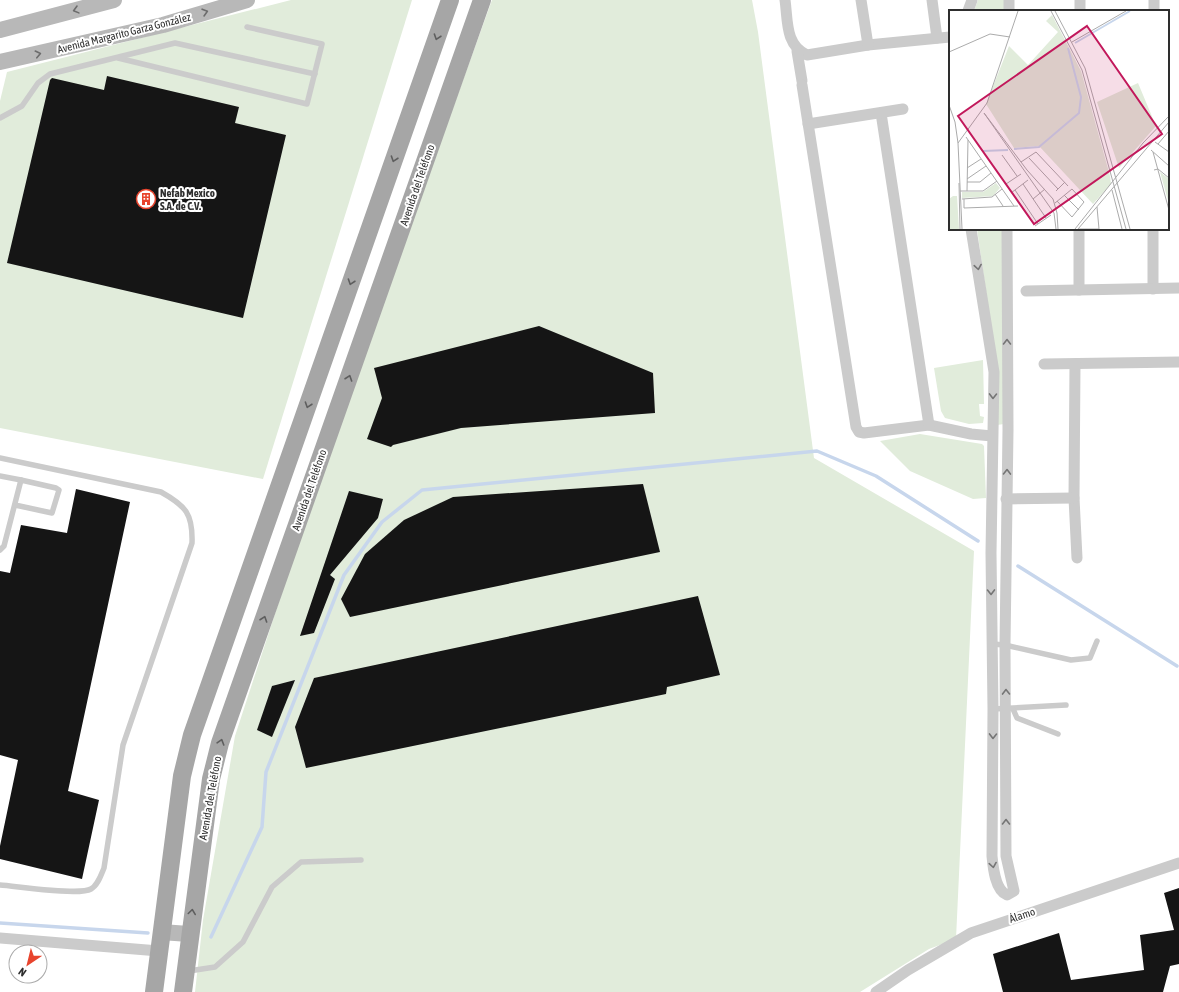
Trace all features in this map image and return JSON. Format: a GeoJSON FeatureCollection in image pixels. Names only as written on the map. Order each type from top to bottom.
{"type":"FeatureCollection","features":[{"type":"Feature","properties":{"kind":"main road"},"geometry":{"type":"LineString","coordinates":[[0,30],[114,0]]}},
{"type":"Feature","properties":{"kind":"main road","name":"Avenida Margarito Garza González"},"geometry":{"type":"LineString","coordinates":[[0,62],[163,24],[247,0]]}},
{"type":"Feature","properties":{"kind":"main road"},"geometry":{"type":"LineString","coordinates":[[154,992],[182,776],[192,735],[450,0]]}},
{"type":"Feature","properties":{"kind":"main road","name":"Avenida del Teléfono"},"geometry":{"type":"LineString","coordinates":[[183,992],[189,934],[211,779],[220,743],[482,0]]}},
{"type":"Feature","properties":{"kind":"main road"},"geometry":{"type":"LineString","coordinates":[[161,932],[189,934]]}},
{"type":"Feature","properties":{"kind":"street"},"geometry":{"type":"LineString","coordinates":[[785,0],[791,42],[797,51],[856,427],[859,432],[864,433],[929,425],[971,434],[992,433],[1008,430]]}},
{"type":"Feature","properties":{"kind":"street"},"geometry":{"type":"LineString","coordinates":[[860,0],[868,45]]}},
{"type":"Feature","properties":{"kind":"street"},"geometry":{"type":"LineString","coordinates":[[932,0],[937,38]]}},
{"type":"Feature","properties":{"kind":"street"},"geometry":{"type":"LineString","coordinates":[[968,10],[972,0]]}},
{"type":"Feature","properties":{"kind":"street"},"geometry":{"type":"LineString","coordinates":[[797,51],[807,56],[868,45],[949,37]]}},
{"type":"Feature","properties":{"kind":"street"},"geometry":{"type":"LineString","coordinates":[[808,124],[903,109]]}},
{"type":"Feature","properties":{"kind":"street"},"geometry":{"type":"LineString","coordinates":[[881,113],[929,425]]}},
{"type":"Feature","properties":{"kind":"street"},"geometry":{"type":"LineString","coordinates":[[972,230],[993,360],[991,522],[993,709],[992,856],[995,877],[1001,891],[1007,895],[1013,892],[1014,888],[1006,856],[1010,709],[1005,645],[1008,430],[1007,230]]}},
{"type":"Feature","properties":{"kind":"street"},"geometry":{"type":"LineString","coordinates":[[1079,230],[1079,290]]}},
{"type":"Feature","properties":{"kind":"street"},"geometry":{"type":"LineString","coordinates":[[1153,230],[1153,289]]}},
{"type":"Feature","properties":{"kind":"street"},"geometry":{"type":"LineString","coordinates":[[1026,291],[1179,288]]}},
{"type":"Feature","properties":{"kind":"street"},"geometry":{"type":"LineString","coordinates":[[1044,364],[1179,362]]}},
{"type":"Feature","properties":{"kind":"street"},"geometry":{"type":"LineString","coordinates":[[1076,364],[1074,498],[1077,558]]}},
{"type":"Feature","properties":{"kind":"street"},"geometry":{"type":"LineString","coordinates":[[1006,499],[1074,498]]}},
{"type":"Feature","properties":{"kind":"street"},"geometry":{"type":"LineString","coordinates":[[991,522],[1006,522]]}},
{"type":"Feature","properties":{"kind":"street","name":"Álamo"},"geometry":{"type":"LineString","coordinates":[[876,992],[908,970],[971,933],[1179,863]]}},
{"type":"Feature","properties":{"kind":"street"},"geometry":{"type":"LineString","coordinates":[[0,938],[159,950]]}},
{"type":"Feature","properties":{"kind":"lane"},"geometry":{"type":"LineString","coordinates":[[116,58],[307,104],[322,44],[247,27]]}},
{"type":"Feature","properties":{"kind":"lane"},"geometry":{"type":"LineString","coordinates":[[0,118],[22,106],[43,78],[50,74],[175,43],[315,74]]}},
{"type":"Feature","properties":{"kind":"lane"},"geometry":{"type":"LineString","coordinates":[[0,458],[162,492],[174,499],[185,510],[193,524],[192,543],[123,745],[104,868],[99,880],[90,889],[74,892],[0,885]]}},
{"type":"Feature","properties":{"kind":"lane"},"geometry":{"type":"LineString","coordinates":[[0,476],[56,488],[59,494],[52,513],[15,505]]}},
{"type":"Feature","properties":{"kind":"lane"},"geometry":{"type":"LineString","coordinates":[[0,550],[4,546],[21,480]]}},
{"type":"Feature","properties":{"kind":"lane"},"geometry":{"type":"LineString","coordinates":[[992,644],[1005,645],[1071,660],[1090,658],[1097,641]]}},
{"type":"Feature","properties":{"kind":"lane"},"geometry":{"type":"LineString","coordinates":[[993,709],[1066,705]]}},
{"type":"Feature","properties":{"kind":"lane"},"geometry":{"type":"LineString","coordinates":[[1010,709],[1017,718],[1058,734]]}},
{"type":"Feature","properties":{"kind":"lane"},"geometry":{"type":"LineString","coordinates":[[185,972],[215,967],[243,942],[272,887],[301,862],[361,860]]}},
{"type":"Feature","properties":{"kind":"green space"},"geometry":{"type":"Polygon","coordinates":[[[291,0],[412,0],[263,479],[0,428],[0,101],[7,72],[291,0]]]}},
{"type":"Feature","properties":{"kind":"green space"},"geometry":{"type":"Polygon","coordinates":[[[492,0],[752,0],[758,32],[814,458],[974,551],[956,939],[929,949],[860,992],[195,992],[203,920],[235,736],[323,467],[492,0]]]}},
{"type":"Feature","properties":{"kind":"green space"},"geometry":{"type":"Polygon","coordinates":[[[978,0],[1004,0],[1004,10],[974,10],[978,0]]]}},
{"type":"Feature","properties":{"kind":"green space"},"geometry":{"type":"Polygon","coordinates":[[[977,230],[1003,230],[1004,424],[997,425],[989,312],[977,230]]]}},
{"type":"Feature","properties":{"kind":"green space"},"geometry":{"type":"Polygon","coordinates":[[[983,360],[984,404],[979,404],[980,416],[984,417],[983,423],[969,424],[945,418],[941,411],[934,368],[983,360]]]}},
{"type":"Feature","properties":{"kind":"green space"},"geometry":{"type":"Polygon","coordinates":[[[920,434],[982,444],[984,446],[986,498],[973,499],[910,471],[880,441],[920,434]]]}},
{"type":"Feature","properties":{"kind":"building","name":"Nefab Mexico S.A. de C.V."},"geometry":{"type":"Polygon","coordinates":[[[107,76],[239,107],[235,123],[286,135],[243,318],[7,263],[50,80],[52,78],[104,90],[107,76]]]}},
{"type":"Feature","properties":{"kind":"building"},"geometry":{"type":"Polygon","coordinates":[[[539,326],[653,373],[655,413],[461,428],[393,445],[391,447],[367,439],[382,398],[374,368],[539,326]]]}},
{"type":"Feature","properties":{"kind":"building"},"geometry":{"type":"Polygon","coordinates":[[[643,484],[660,552],[350,617],[341,599],[365,554],[404,520],[453,497],[643,484]]]}},
{"type":"Feature","properties":{"kind":"building"},"geometry":{"type":"Polygon","coordinates":[[[76,489],[130,502],[68,791],[99,800],[82,879],[0,859],[0,846],[18,760],[0,755],[0,571],[10,573],[21,525],[67,533],[76,489]]]}},
{"type":"Feature","properties":{"kind":"building"},"geometry":{"type":"Polygon","coordinates":[[[349,491],[383,499],[378,518],[330,575],[335,579],[314,633],[300,636],[349,491]]]}},
{"type":"Feature","properties":{"kind":"building"},"geometry":{"type":"Polygon","coordinates":[[[698,596],[720,675],[667,687],[666,694],[306,768],[295,727],[314,678],[698,596]]]}},
{"type":"Feature","properties":{"kind":"building"},"geometry":{"type":"Polygon","coordinates":[[[295,680],[272,737],[257,730],[272,686],[295,680]]]}},
{"type":"Feature","properties":{"kind":"building"},"geometry":{"type":"Polygon","coordinates":[[[1179,888],[1179,964],[1170,966],[1163,992],[1003,992],[993,954],[1059,933],[1071,980],[1144,970],[1140,935],[1174,930],[1164,893],[1179,888]]]}},
{"type":"Feature","properties":{"kind":"waterway"},"geometry":{"type":"LineString","coordinates":[[211,937],[262,827],[266,772],[344,575],[382,522],[422,490],[817,451],[876,476],[978,541]]}},
{"type":"Feature","properties":{"kind":"waterway"},"geometry":{"type":"LineString","coordinates":[[1018,566],[1177,666]]}},
{"type":"Feature","properties":{"kind":"waterway"},"geometry":{"type":"LineString","coordinates":[[0,923],[148,933]]}},
{"type":"Feature","properties":{"kind":"place","name":"Nefab Mexico S.A. de C.V."},"geometry":{"type":"Point","coordinates":[146,199]}}]}
